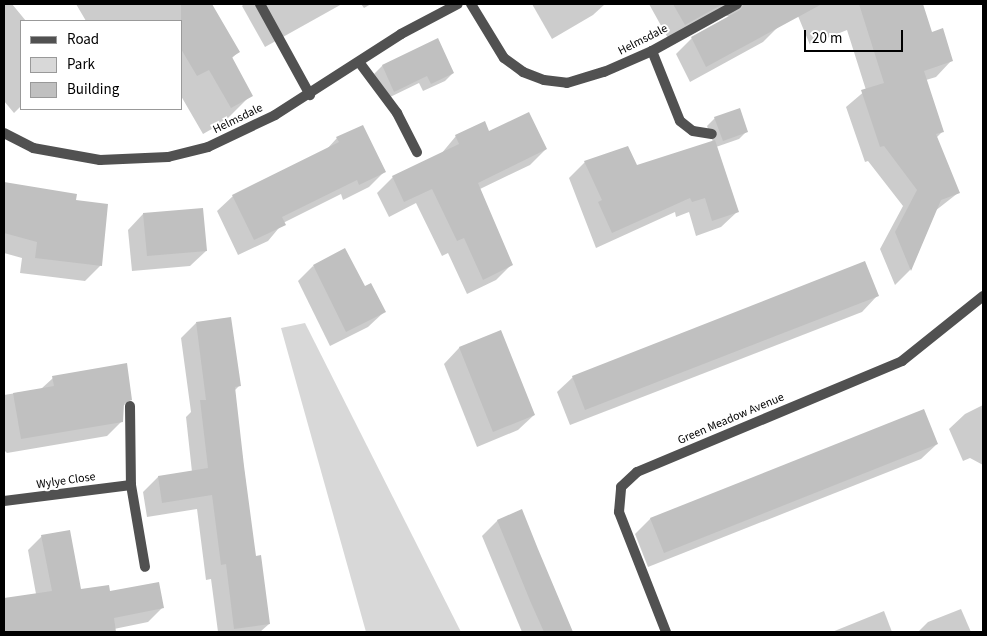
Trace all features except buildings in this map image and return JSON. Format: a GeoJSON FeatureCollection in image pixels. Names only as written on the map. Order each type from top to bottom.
{"type":"FeatureCollection","features":[{"type":"Feature","properties":{"kind":"street"},"geometry":{"type":"LineString","coordinates":[[260,4],[310,94]]}},
{"type":"Feature","properties":{"kind":"street","name":"Helmsdale"},"geometry":{"type":"LineString","coordinates":[[4,133],[33,148],[100,160],[168,157],[208,147],[242,133],[458,4]]}},
{"type":"Feature","properties":{"kind":"street","name":"Helmsdale"},"geometry":{"type":"LineString","coordinates":[[471,4],[504,58],[523,72],[544,80],[567,83],[582,80],[652,51],[737,4]]}},
{"type":"Feature","properties":{"kind":"street"},"geometry":{"type":"LineString","coordinates":[[652,51],[680,121],[693,131],[712,134]]}},
{"type":"Feature","properties":{"kind":"street"},"geometry":{"type":"LineString","coordinates":[[359,62],[397,112],[417,152]]}},
{"type":"Feature","properties":{"kind":"street","name":"Green Meadow Avenue"},"geometry":{"type":"LineString","coordinates":[[666,632],[619,512],[621,487],[637,472],[902,360],[983,296]]}},
{"type":"Feature","properties":{"kind":"street"},"geometry":{"type":"LineString","coordinates":[[130,406],[131,484],[145,567]]}},
{"type":"Feature","properties":{"kind":"street","name":"Wylye Close"},"geometry":{"type":"LineString","coordinates":[[4,502],[131,484]]}},
{"type":"Feature","properties":{"kind":"green space"},"geometry":{"type":"Polygon","coordinates":[[[305,323],[461,632],[366,632],[281,328],[305,323]]]}}]}
